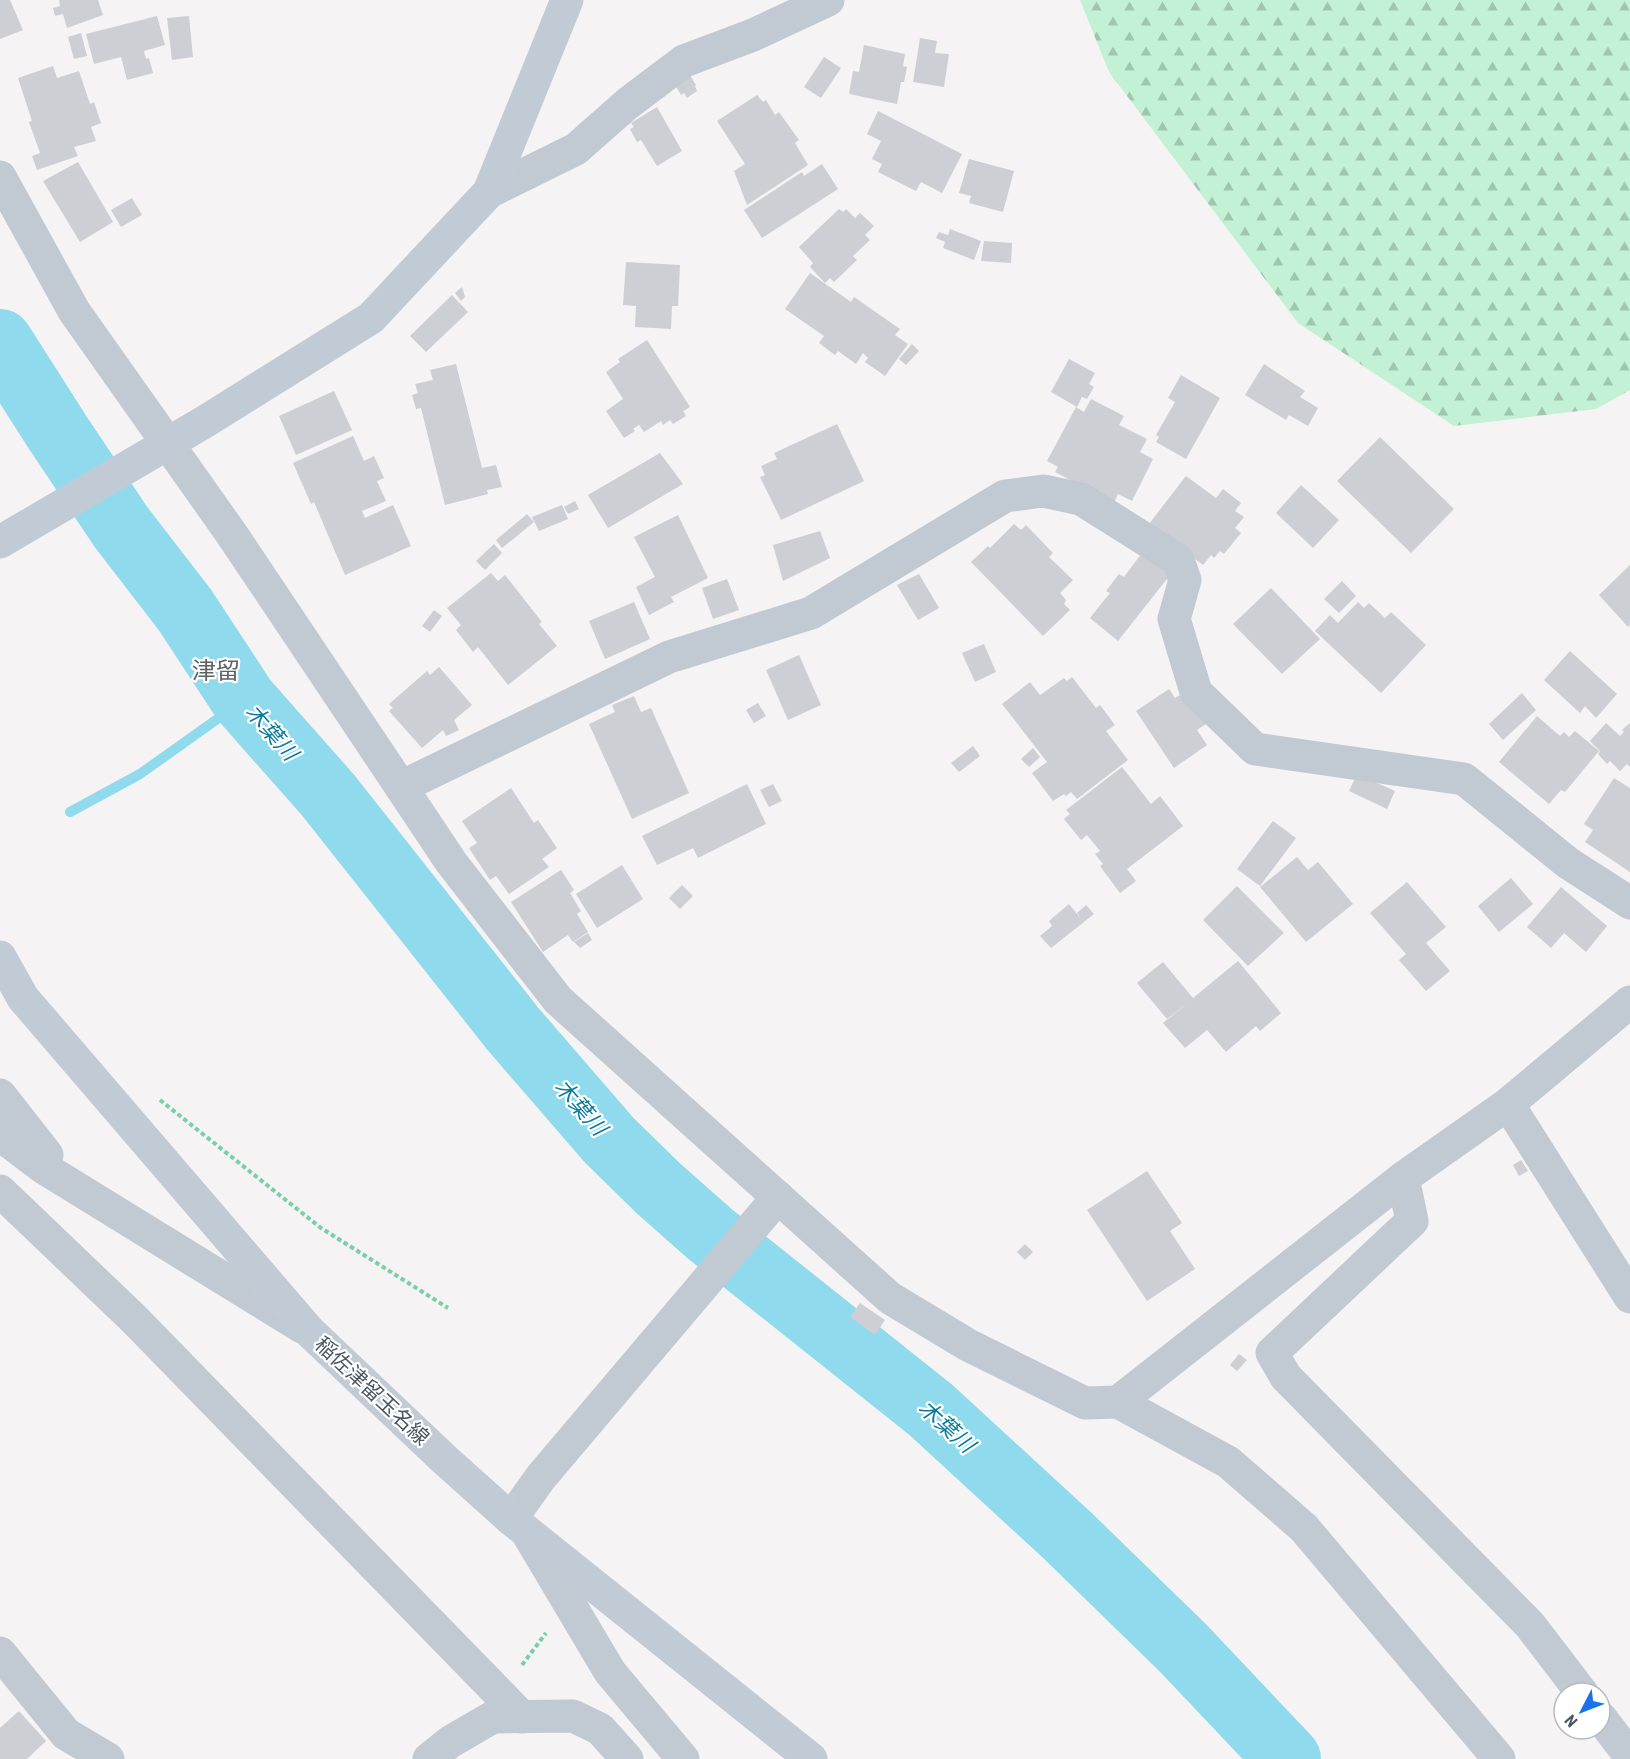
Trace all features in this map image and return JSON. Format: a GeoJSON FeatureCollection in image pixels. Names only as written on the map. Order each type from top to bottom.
{"type":"FeatureCollection","features":[{"type":"Feature","properties":{"kind":"main road"},"geometry":{"type":"LineString","coordinates":[[0,542],[206,421],[371,318],[489,192],[567,0]]}},
{"type":"Feature","properties":{"kind":"main road","name":"稲佐津留玉名線"},"geometry":{"type":"LineString","coordinates":[[0,957],[23,998],[309,1331],[444,1459],[519,1525],[811,1759]]}},
{"type":"Feature","properties":{"kind":"street"},"geometry":{"type":"LineString","coordinates":[[489,192],[576,149],[627,104],[684,61],[753,35],[828,0]]}},
{"type":"Feature","properties":{"kind":"street"},"geometry":{"type":"LineString","coordinates":[[0,177],[74,311],[233,536],[452,862],[558,1000],[771,1206],[890,1298],[968,1346],[1085,1403],[1118,1402],[1228,1462],[1304,1528],[1499,1759]]}},
{"type":"Feature","properties":{"kind":"street"},"geometry":{"type":"LineString","coordinates":[[400,787],[669,657],[811,613],[1005,496],[1043,491],[1081,499],[1178,560],[1185,580],[1174,619],[1196,692],[1256,749],[1464,779],[1568,863],[1630,903]]}},
{"type":"Feature","properties":{"kind":"street"},"geometry":{"type":"LineString","coordinates":[[1118,1402],[1403,1178],[1508,1104],[1628,1006]]}},
{"type":"Feature","properties":{"kind":"street"},"geometry":{"type":"LineString","coordinates":[[0,1095],[68,1183]]}},
{"type":"Feature","properties":{"kind":"street"},"geometry":{"type":"LineString","coordinates":[[1508,1104],[1630,1297]]}},
{"type":"Feature","properties":{"kind":"street"},"geometry":{"type":"LineString","coordinates":[[0,1135],[44,1168],[309,1331]]}},
{"type":"Feature","properties":{"kind":"street"},"geometry":{"type":"LineString","coordinates":[[1403,1178],[1412,1221],[1272,1353],[1286,1377],[1530,1625],[1573,1681]]}},
{"type":"Feature","properties":{"kind":"street"},"geometry":{"type":"LineString","coordinates":[[0,1191],[134,1319],[511,1706],[573,1716],[600,1729],[627,1759]]}},
{"type":"Feature","properties":{"kind":"street"},"geometry":{"type":"LineString","coordinates":[[683,1759],[610,1672],[569,1602],[519,1525],[541,1477],[771,1206]]}},
{"type":"Feature","properties":{"kind":"street"},"geometry":{"type":"LineString","coordinates":[[0,1653],[66,1734],[108,1759]]}},
{"type":"Feature","properties":{"kind":"street"},"geometry":{"type":"LineString","coordinates":[[429,1759],[450,1742],[511,1706]]}},
{"type":"Feature","properties":{"kind":"street"},"geometry":{"type":"LineString","coordinates":[[1612,1732],[1630,1756]]}},
{"type":"Feature","properties":{"kind":"path"},"geometry":{"type":"LineString","coordinates":[[158,1098],[321,1228],[448,1308]]}},
{"type":"Feature","properties":{"kind":"path"},"geometry":{"type":"LineString","coordinates":[[511,1706],[569,1602]]}},
{"type":"Feature","properties":{"kind":"green space"},"geometry":{"type":"Polygon","coordinates":[[[1080,0],[1630,0],[1630,390],[1596,409],[1454,426],[1298,323],[1109,72],[1080,0]]]}},
{"type":"Feature","properties":{"kind":"building"},"geometry":{"type":"Polygon","coordinates":[[[0,0],[10,0],[23,30],[0,39],[0,0]]]}},
{"type":"Feature","properties":{"kind":"building"},"geometry":{"type":"Polygon","coordinates":[[[59,0],[98,0],[103,15],[67,28],[63,14],[55,16],[53,8],[60,6],[59,0]]]}},
{"type":"Feature","properties":{"kind":"building"},"geometry":{"type":"Polygon","coordinates":[[[157,16],[165,45],[144,51],[146,59],[149,58],[153,73],[127,80],[121,57],[94,64],[86,34],[157,16]]]}},
{"type":"Feature","properties":{"kind":"building"},"geometry":{"type":"Polygon","coordinates":[[[189,16],[193,57],[172,60],[167,18],[189,16]]]}},
{"type":"Feature","properties":{"kind":"building"},"geometry":{"type":"Polygon","coordinates":[[[81,33],[87,56],[74,59],[68,37],[81,33]]]}},
{"type":"Feature","properties":{"kind":"building"},"geometry":{"type":"Polygon","coordinates":[[[920,38],[937,41],[935,53],[949,54],[944,87],[913,82],[920,38]]]}},
{"type":"Feature","properties":{"kind":"building"},"geometry":{"type":"Polygon","coordinates":[[[864,45],[905,54],[903,66],[907,67],[904,82],[901,82],[897,104],[849,94],[853,71],[859,72],[864,45]]]}},
{"type":"Feature","properties":{"kind":"building"},"geometry":{"type":"Polygon","coordinates":[[[824,57],[841,68],[821,98],[804,87],[824,57]]]}},
{"type":"Feature","properties":{"kind":"building"},"geometry":{"type":"Polygon","coordinates":[[[53,66],[57,78],[79,71],[90,104],[94,102],[101,123],[91,127],[96,141],[74,147],[78,156],[37,170],[32,156],[40,153],[29,122],[32,121],[18,78],[53,66]]]}},
{"type":"Feature","properties":{"kind":"building"},"geometry":{"type":"Polygon","coordinates":[[[686,69],[697,91],[687,98],[684,93],[681,95],[671,78],[686,69]]]}},
{"type":"Feature","properties":{"kind":"building"},"geometry":{"type":"Polygon","coordinates":[[[757,95],[763,102],[766,100],[775,115],[779,112],[799,140],[795,143],[808,165],[747,205],[734,171],[745,164],[717,121],[757,95]]]}},
{"type":"Feature","properties":{"kind":"building"},"geometry":{"type":"Polygon","coordinates":[[[657,107],[682,151],[657,166],[641,140],[637,142],[630,129],[634,127],[631,123],[657,107]]]}},
{"type":"Feature","properties":{"kind":"building"},"geometry":{"type":"Polygon","coordinates":[[[878,111],[962,154],[942,193],[921,182],[916,191],[878,172],[882,164],[872,159],[881,141],[867,134],[878,111]]]}},
{"type":"Feature","properties":{"kind":"building"},"geometry":{"type":"Polygon","coordinates":[[[969,159],[1014,171],[1003,212],[969,203],[971,196],[959,193],[969,159]]]}},
{"type":"Feature","properties":{"kind":"building"},"geometry":{"type":"Polygon","coordinates":[[[78,162],[113,222],[80,242],[43,181],[78,162]]]}},
{"type":"Feature","properties":{"kind":"building"},"geometry":{"type":"Polygon","coordinates":[[[822,164],[838,189],[762,238],[744,210],[802,172],[804,176],[822,164]]]}},
{"type":"Feature","properties":{"kind":"building"},"geometry":{"type":"Polygon","coordinates":[[[132,198],[142,215],[121,227],[111,210],[132,198]]]}},
{"type":"Feature","properties":{"kind":"building"},"geometry":{"type":"Polygon","coordinates":[[[839,209],[843,212],[846,209],[855,218],[860,213],[874,226],[865,235],[870,240],[853,256],[857,260],[834,282],[830,278],[825,283],[810,267],[813,263],[799,247],[839,209]]]}},
{"type":"Feature","properties":{"kind":"building"},"geometry":{"type":"Polygon","coordinates":[[[950,229],[981,241],[974,260],[943,248],[945,242],[936,238],[939,232],[948,235],[950,229]]]}},
{"type":"Feature","properties":{"kind":"building"},"geometry":{"type":"Polygon","coordinates":[[[984,241],[1012,243],[1011,263],[981,261],[984,241]]]}},
{"type":"Feature","properties":{"kind":"building"},"geometry":{"type":"Polygon","coordinates":[[[626,262],[680,265],[678,306],[672,306],[671,329],[635,327],[636,306],[623,305],[626,262]]]}},
{"type":"Feature","properties":{"kind":"building"},"geometry":{"type":"Polygon","coordinates":[[[810,273],[851,302],[854,297],[900,329],[895,335],[908,344],[885,376],[865,362],[868,358],[863,353],[856,364],[838,351],[835,355],[819,343],[824,336],[785,309],[810,273]]]}},
{"type":"Feature","properties":{"kind":"building"},"geometry":{"type":"Polygon","coordinates":[[[462,287],[465,297],[461,301],[455,293],[462,287]]]}},
{"type":"Feature","properties":{"kind":"building"},"geometry":{"type":"Polygon","coordinates":[[[452,295],[468,312],[426,352],[410,336],[452,295]]]}},
{"type":"Feature","properties":{"kind":"building"},"geometry":{"type":"Polygon","coordinates":[[[647,340],[690,407],[683,411],[686,416],[673,424],[670,420],[663,425],[661,421],[644,432],[639,425],[633,429],[635,431],[624,438],[606,411],[623,399],[606,372],[620,362],[618,359],[647,340]]]}},
{"type":"Feature","properties":{"kind":"building"},"geometry":{"type":"Polygon","coordinates":[[[912,344],[919,351],[906,365],[899,359],[912,344]]]}},
{"type":"Feature","properties":{"kind":"building"},"geometry":{"type":"Polygon","coordinates":[[[1069,359],[1095,373],[1089,384],[1094,387],[1087,399],[1082,397],[1077,407],[1051,392],[1069,359]]]}},
{"type":"Feature","properties":{"kind":"building"},"geometry":{"type":"Polygon","coordinates":[[[456,364],[482,468],[496,465],[502,487],[487,490],[488,494],[445,505],[421,408],[416,409],[412,395],[418,393],[415,384],[433,380],[430,370],[456,364]]]}},
{"type":"Feature","properties":{"kind":"building"},"geometry":{"type":"Polygon","coordinates":[[[1264,364],[1305,391],[1300,397],[1318,408],[1308,426],[1289,415],[1286,420],[1245,395],[1264,364]]]}},
{"type":"Feature","properties":{"kind":"building"},"geometry":{"type":"Polygon","coordinates":[[[1181,375],[1220,398],[1186,459],[1156,442],[1159,437],[1156,435],[1175,402],[1168,398],[1181,375]]]}},
{"type":"Feature","properties":{"kind":"building"},"geometry":{"type":"Polygon","coordinates":[[[334,391],[352,430],[296,455],[279,416],[334,391]]]}},
{"type":"Feature","properties":{"kind":"building"},"geometry":{"type":"Polygon","coordinates":[[[1091,399],[1124,416],[1119,425],[1147,439],[1140,452],[1153,459],[1132,501],[1118,494],[1114,503],[1055,472],[1058,467],[1047,461],[1076,407],[1084,412],[1091,399]]]}},
{"type":"Feature","properties":{"kind":"building"},"geometry":{"type":"Polygon","coordinates":[[[837,424],[864,481],[781,520],[760,477],[765,475],[761,466],[777,459],[774,453],[837,424]]]}},
{"type":"Feature","properties":{"kind":"building"},"geometry":{"type":"Polygon","coordinates":[[[353,436],[364,461],[374,456],[384,478],[377,481],[386,501],[362,511],[365,518],[393,505],[411,546],[345,575],[314,502],[311,504],[293,463],[353,436]]]}},
{"type":"Feature","properties":{"kind":"building"},"geometry":{"type":"Polygon","coordinates":[[[1380,437],[1454,509],[1411,553],[1337,481],[1380,437]]]}},
{"type":"Feature","properties":{"kind":"building"},"geometry":{"type":"Polygon","coordinates":[[[660,453],[683,484],[608,528],[588,495],[660,453]]]}},
{"type":"Feature","properties":{"kind":"building"},"geometry":{"type":"Polygon","coordinates":[[[1186,476],[1216,498],[1223,489],[1241,503],[1235,511],[1244,517],[1235,528],[1241,533],[1224,554],[1220,551],[1214,558],[1211,555],[1203,565],[1149,524],[1186,476]]]}},
{"type":"Feature","properties":{"kind":"building"},"geometry":{"type":"Polygon","coordinates":[[[1301,485],[1339,520],[1313,548],[1276,513],[1301,485]]]}},
{"type":"Feature","properties":{"kind":"building"},"geometry":{"type":"Polygon","coordinates":[[[575,501],[579,509],[568,514],[564,507],[575,501]]]}},
{"type":"Feature","properties":{"kind":"building"},"geometry":{"type":"Polygon","coordinates":[[[562,505],[568,519],[539,531],[532,517],[562,505]]]}},
{"type":"Feature","properties":{"kind":"building"},"geometry":{"type":"Polygon","coordinates":[[[527,514],[534,522],[502,548],[496,540],[527,514]]]}},
{"type":"Feature","properties":{"kind":"building"},"geometry":{"type":"Polygon","coordinates":[[[678,515],[708,578],[671,597],[674,602],[649,615],[636,587],[655,577],[634,537],[678,515]]]}},
{"type":"Feature","properties":{"kind":"building"},"geometry":{"type":"Polygon","coordinates":[[[1014,524],[1021,530],[1026,525],[1053,553],[1049,557],[1073,580],[1060,593],[1066,600],[1064,604],[1070,610],[1043,636],[971,562],[988,546],[990,548],[1014,524]]]}},
{"type":"Feature","properties":{"kind":"building"},"geometry":{"type":"Polygon","coordinates":[[[820,531],[830,558],[783,581],[773,545],[820,531]]]}},
{"type":"Feature","properties":{"kind":"building"},"geometry":{"type":"Polygon","coordinates":[[[494,544],[502,553],[485,570],[476,561],[494,544]]]}},
{"type":"Feature","properties":{"kind":"building"},"geometry":{"type":"Polygon","coordinates":[[[1142,553],[1170,575],[1118,641],[1090,618],[1110,593],[1106,591],[1119,574],[1124,577],[1142,553]]]}},
{"type":"Feature","properties":{"kind":"building"},"geometry":{"type":"Polygon","coordinates":[[[1630,565],[1630,625],[1628,627],[1599,595],[1630,565]]]}},
{"type":"Feature","properties":{"kind":"building"},"geometry":{"type":"Polygon","coordinates":[[[491,573],[498,581],[505,575],[542,622],[539,624],[557,646],[508,685],[478,647],[473,652],[456,630],[461,625],[447,608],[491,573]]]}},
{"type":"Feature","properties":{"kind":"building"},"geometry":{"type":"Polygon","coordinates":[[[919,574],[939,608],[918,620],[897,585],[919,574]]]}},
{"type":"Feature","properties":{"kind":"building"},"geometry":{"type":"Polygon","coordinates":[[[727,579],[739,610],[713,619],[702,588],[727,579]]]}},
{"type":"Feature","properties":{"kind":"building"},"geometry":{"type":"Polygon","coordinates":[[[1342,581],[1356,596],[1339,613],[1324,599],[1342,581]]]}},
{"type":"Feature","properties":{"kind":"building"},"geometry":{"type":"Polygon","coordinates":[[[1271,588],[1320,639],[1282,674],[1233,624],[1271,588]]]}},
{"type":"Feature","properties":{"kind":"building"},"geometry":{"type":"Polygon","coordinates":[[[634,602],[650,639],[605,659],[589,621],[634,602]]]}},
{"type":"Feature","properties":{"kind":"building"},"geometry":{"type":"Polygon","coordinates":[[[1358,602],[1364,608],[1369,603],[1385,618],[1391,612],[1426,645],[1381,693],[1315,631],[1330,615],[1338,623],[1358,602]]]}},
{"type":"Feature","properties":{"kind":"building"},"geometry":{"type":"Polygon","coordinates":[[[434,610],[442,616],[430,632],[422,626],[434,610]]]}},
{"type":"Feature","properties":{"kind":"building"},"geometry":{"type":"Polygon","coordinates":[[[984,644],[996,672],[975,682],[962,653],[984,644]]]}},
{"type":"Feature","properties":{"kind":"building"},"geometry":{"type":"Polygon","coordinates":[[[1570,651],[1617,694],[1596,718],[1585,706],[1580,713],[1544,680],[1570,651]]]}},
{"type":"Feature","properties":{"kind":"building"},"geometry":{"type":"Polygon","coordinates":[[[799,655],[821,705],[788,720],[766,670],[799,655]]]}},
{"type":"Feature","properties":{"kind":"building"},"geometry":{"type":"Polygon","coordinates":[[[439,667],[472,705],[454,720],[459,730],[446,736],[443,730],[422,748],[389,711],[393,708],[389,704],[427,671],[430,675],[439,667]]]}},
{"type":"Feature","properties":{"kind":"building"},"geometry":{"type":"Polygon","coordinates":[[[1072,677],[1096,708],[1100,705],[1115,725],[1106,731],[1128,760],[1077,799],[1071,792],[1053,801],[1032,773],[1047,762],[1002,704],[1030,682],[1040,695],[1064,678],[1067,681],[1072,677]]]}},
{"type":"Feature","properties":{"kind":"building"},"geometry":{"type":"Polygon","coordinates":[[[1169,689],[1175,698],[1187,691],[1209,722],[1197,730],[1207,745],[1174,768],[1136,711],[1169,689]]]}},
{"type":"Feature","properties":{"kind":"building"},"geometry":{"type":"Polygon","coordinates":[[[1522,693],[1536,710],[1503,740],[1489,724],[1522,693]]]}},
{"type":"Feature","properties":{"kind":"building"},"geometry":{"type":"Polygon","coordinates":[[[634,696],[641,712],[651,708],[689,793],[632,819],[589,724],[615,712],[612,705],[634,696]]]}},
{"type":"Feature","properties":{"kind":"building"},"geometry":{"type":"Polygon","coordinates":[[[758,703],[766,716],[754,723],[746,710],[758,703]]]}},
{"type":"Feature","properties":{"kind":"building"},"geometry":{"type":"Polygon","coordinates":[[[1537,716],[1560,736],[1564,732],[1569,737],[1575,731],[1599,751],[1565,792],[1561,790],[1549,804],[1499,762],[1537,716]]]}},
{"type":"Feature","properties":{"kind":"building"},"geometry":{"type":"Polygon","coordinates":[[[1606,723],[1620,736],[1624,732],[1622,730],[1630,723],[1630,767],[1627,764],[1620,771],[1610,761],[1607,764],[1598,754],[1600,751],[1590,741],[1606,723]]]}},
{"type":"Feature","properties":{"kind":"building"},"geometry":{"type":"Polygon","coordinates":[[[973,746],[980,756],[959,772],[951,763],[973,746]]]}},
{"type":"Feature","properties":{"kind":"building"},"geometry":{"type":"Polygon","coordinates":[[[1033,748],[1040,757],[1029,767],[1021,759],[1033,748]]]}},
{"type":"Feature","properties":{"kind":"building"},"geometry":{"type":"Polygon","coordinates":[[[1122,767],[1151,804],[1160,796],[1183,826],[1127,869],[1136,881],[1120,893],[1100,866],[1103,864],[1095,854],[1100,851],[1087,835],[1081,840],[1064,819],[1070,814],[1066,810],[1122,767]]]}},
{"type":"Feature","properties":{"kind":"building"},"geometry":{"type":"Polygon","coordinates":[[[1357,774],[1395,791],[1387,809],[1349,791],[1357,774]]]}},
{"type":"Feature","properties":{"kind":"building"},"geometry":{"type":"Polygon","coordinates":[[[1614,778],[1630,788],[1630,872],[1585,842],[1593,830],[1584,824],[1614,778]]]}},
{"type":"Feature","properties":{"kind":"building"},"geometry":{"type":"Polygon","coordinates":[[[747,784],[766,824],[698,858],[693,848],[657,865],[642,836],[747,784]]]}},
{"type":"Feature","properties":{"kind":"building"},"geometry":{"type":"Polygon","coordinates":[[[773,784],[782,801],[769,807],[760,790],[773,784]]]}},
{"type":"Feature","properties":{"kind":"building"},"geometry":{"type":"Polygon","coordinates":[[[511,788],[534,823],[538,820],[557,848],[542,859],[549,867],[509,894],[496,876],[490,880],[469,848],[477,843],[462,821],[511,788]]]}},
{"type":"Feature","properties":{"kind":"building"},"geometry":{"type":"Polygon","coordinates":[[[1273,821],[1296,838],[1260,886],[1237,869],[1273,821]]]}},
{"type":"Feature","properties":{"kind":"building"},"geometry":{"type":"Polygon","coordinates":[[[1297,857],[1308,870],[1318,862],[1353,904],[1306,942],[1260,887],[1297,857]]]}},
{"type":"Feature","properties":{"kind":"building"},"geometry":{"type":"Polygon","coordinates":[[[622,865],[643,899],[597,928],[576,894],[622,865]]]}},
{"type":"Feature","properties":{"kind":"building"},"geometry":{"type":"Polygon","coordinates":[[[561,870],[574,890],[570,893],[581,911],[577,914],[588,932],[573,942],[568,935],[543,952],[511,902],[561,870]]]}},
{"type":"Feature","properties":{"kind":"building"},"geometry":{"type":"Polygon","coordinates":[[[1511,878],[1533,904],[1499,932],[1478,906],[1511,878]]]}},
{"type":"Feature","properties":{"kind":"building"},"geometry":{"type":"Polygon","coordinates":[[[1407,882],[1446,927],[1426,943],[1450,971],[1426,991],[1399,960],[1406,954],[1370,913],[1407,882]]]}},
{"type":"Feature","properties":{"kind":"building"},"geometry":{"type":"Polygon","coordinates":[[[682,885],[693,896],[680,909],[669,898],[682,885]]]}},
{"type":"Feature","properties":{"kind":"building"},"geometry":{"type":"Polygon","coordinates":[[[1237,886],[1284,933],[1248,966],[1203,920],[1237,886]]]}},
{"type":"Feature","properties":{"kind":"building"},"geometry":{"type":"Polygon","coordinates":[[[1561,887],[1607,926],[1586,952],[1564,933],[1551,948],[1527,927],[1561,887]]]}},
{"type":"Feature","properties":{"kind":"building"},"geometry":{"type":"Polygon","coordinates":[[[1069,904],[1081,919],[1077,913],[1086,905],[1094,914],[1051,948],[1040,936],[1052,926],[1049,921],[1069,904]]]}},
{"type":"Feature","properties":{"kind":"building"},"geometry":{"type":"Polygon","coordinates":[[[588,933],[592,940],[580,948],[574,942],[588,933]]]}},
{"type":"Feature","properties":{"kind":"building"},"geometry":{"type":"Polygon","coordinates":[[[1238,961],[1281,1013],[1260,1031],[1256,1026],[1226,1052],[1207,1030],[1185,1048],[1163,1023],[1189,1002],[1167,1019],[1137,983],[1163,962],[1193,998],[1238,961]]]}},
{"type":"Feature","properties":{"kind":"building"},"geometry":{"type":"Polygon","coordinates":[[[1521,1160],[1528,1171],[1519,1176],[1513,1165],[1521,1160]]]}},
{"type":"Feature","properties":{"kind":"building"},"geometry":{"type":"Polygon","coordinates":[[[1147,1171],[1182,1223],[1170,1231],[1195,1269],[1147,1301],[1087,1210],[1147,1171]]]}},
{"type":"Feature","properties":{"kind":"building"},"geometry":{"type":"Polygon","coordinates":[[[1025,1244],[1033,1252],[1025,1260],[1017,1252],[1025,1244]]]}},
{"type":"Feature","properties":{"kind":"building"},"geometry":{"type":"Polygon","coordinates":[[[860,1303],[885,1320],[875,1335],[850,1317],[860,1303]]]}},
{"type":"Feature","properties":{"kind":"building"},"geometry":{"type":"Polygon","coordinates":[[[1239,1354],[1247,1360],[1237,1371],[1230,1365],[1239,1354]]]}},
{"type":"Feature","properties":{"kind":"building"},"geometry":{"type":"Polygon","coordinates":[[[19,1711],[46,1741],[27,1759],[0,1759],[0,1728],[19,1711]]]}},
{"type":"Feature","properties":{"kind":"waterway","name":"木葉川"},"geometry":{"type":"LineString","coordinates":[[0,342],[121,527],[185,610],[244,700],[328,795],[513,1029],[609,1140],[710,1234],[931,1410],[1068,1536],[1183,1648],[1288,1759]]}},
{"type":"Feature","properties":{"kind":"waterway"},"geometry":{"type":"LineString","coordinates":[[70,812],[140,774],[244,700]]}},
{"type":"Feature","properties":{"kind":"district","name":"津留"},"geometry":{"type":"Point","coordinates":[216,671]}}]}
